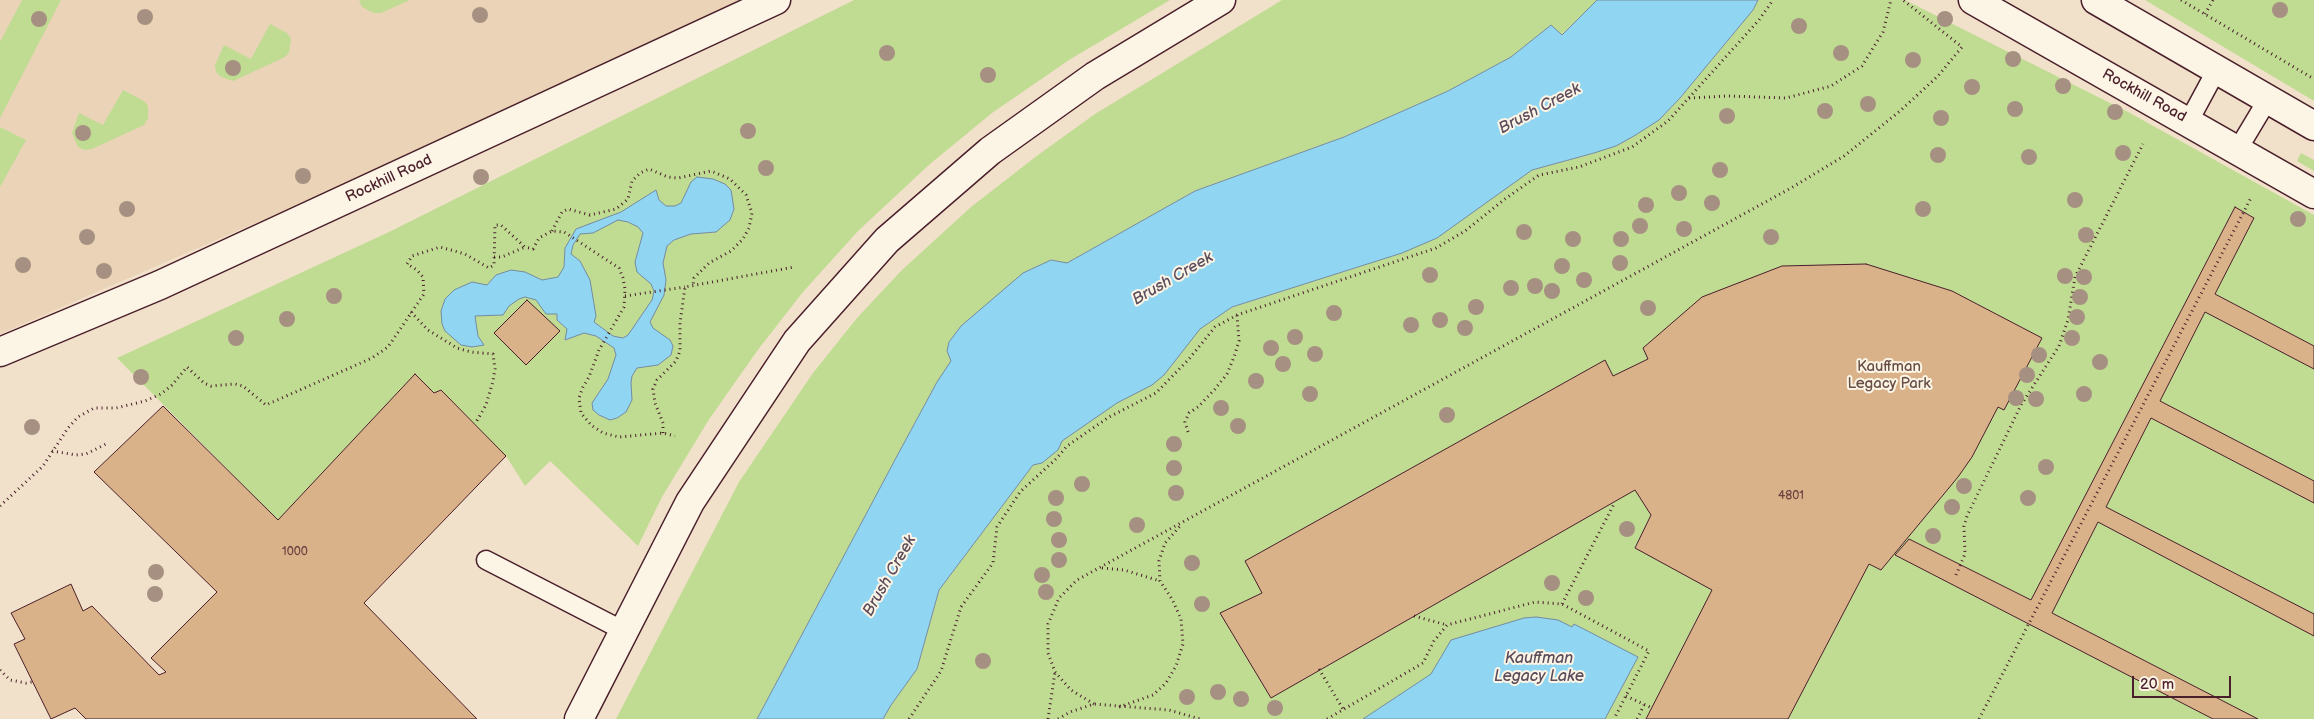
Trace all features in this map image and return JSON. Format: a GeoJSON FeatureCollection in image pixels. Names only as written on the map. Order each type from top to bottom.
{"type":"FeatureCollection","features":[{"type":"Feature","properties":{"kind":"main road","name":"Rockhill Road"},"geometry":{"type":"LineString","coordinates":[[0,352],[160,285],[776,0]]}},
{"type":"Feature","properties":{"kind":"main road"},"geometry":{"type":"LineString","coordinates":[[579,719],[690,502],[797,341],[887,240],[990,151],[1096,76],[1221,0]]}},
{"type":"Feature","properties":{"kind":"main road","name":"Rockhill Road"},"geometry":{"type":"LineString","coordinates":[[1973,0],[2189,121],[2314,194]]}},
{"type":"Feature","properties":{"kind":"main road"},"geometry":{"type":"LineString","coordinates":[[2096,0],[2314,126]]}},
{"type":"Feature","properties":{"kind":"lane"},"geometry":{"type":"LineString","coordinates":[[2189,121],[2216,68]]}},
{"type":"Feature","properties":{"kind":"lane"},"geometry":{"type":"LineString","coordinates":[[2238,149],[2268,99]]}},
{"type":"Feature","properties":{"kind":"lane"},"geometry":{"type":"LineString","coordinates":[[486,560],[624,631]]}},
{"type":"Feature","properties":{"kind":"path"},"geometry":{"type":"LineString","coordinates":[[909,719],[942,671],[961,607],[993,562],[997,527],[1020,492],[1056,460],[1067,446],[1109,417],[1156,393],[1189,359],[1215,327],[1237,315],[1436,248],[1465,231],[1539,175],[1579,167],[1632,147],[1668,122],[1760,20],[1773,0]]}},
{"type":"Feature","properties":{"kind":"path"},"geometry":{"type":"LineString","coordinates":[[1689,98],[1727,96],[1786,98],[1831,86],[1862,66],[1883,32],[1891,0]]}},
{"type":"Feature","properties":{"kind":"path"},"geometry":{"type":"LineString","coordinates":[[1094,704],[1071,690],[1055,672],[1048,653],[1048,624],[1059,598],[1077,580],[1102,568],[1791,188],[1844,156],[1900,111],[1938,76],[1962,47],[1903,0]]}},
{"type":"Feature","properties":{"kind":"path"},"geometry":{"type":"LineString","coordinates":[[2182,0],[2314,79]]}},
{"type":"Feature","properties":{"kind":"path"},"geometry":{"type":"LineString","coordinates":[[2206,14],[2213,0]]}},
{"type":"Feature","properties":{"kind":"path"},"geometry":{"type":"LineString","coordinates":[[1956,575],[1965,554],[1964,526],[1967,516],[2021,405],[2059,346],[2068,320],[2075,278],[2143,144]]}},
{"type":"Feature","properties":{"kind":"path"},"geometry":{"type":"LineString","coordinates":[[552,231],[562,212],[568,209],[590,215],[616,209],[628,199],[632,181],[640,173],[649,169],[668,177],[678,178],[711,170],[730,179],[746,195],[752,213],[750,228],[743,239],[709,263],[694,278],[692,285]]}},
{"type":"Feature","properties":{"kind":"path"},"geometry":{"type":"LineString","coordinates":[[1979,719],[2252,196]]}},
{"type":"Feature","properties":{"kind":"path"},"geometry":{"type":"LineString","coordinates":[[0,506],[31,478],[78,417],[94,408],[116,408],[146,401],[161,394],[172,385],[187,367],[204,383],[211,386],[235,384],[244,386],[266,405],[372,358],[388,347],[424,294],[425,285],[418,270],[407,264],[412,256],[440,247],[465,254],[489,268],[494,265],[495,225],[501,225],[525,247],[533,249],[539,238],[552,231],[564,232],[619,268],[623,278],[624,307],[599,350],[580,398],[581,413],[591,425],[603,433],[619,437],[663,433],[675,436]]}},
{"type":"Feature","properties":{"kind":"path"},"geometry":{"type":"LineString","coordinates":[[494,257],[502,257],[525,247]]}},
{"type":"Feature","properties":{"kind":"path"},"geometry":{"type":"LineString","coordinates":[[625,296],[794,267]]}},
{"type":"Feature","properties":{"kind":"path"},"geometry":{"type":"LineString","coordinates":[[663,433],[663,423],[655,403],[653,389],[657,380],[676,361],[680,351],[680,323],[685,287]]}},
{"type":"Feature","properties":{"kind":"path"},"geometry":{"type":"LineString","coordinates":[[411,312],[428,330],[457,348],[471,352],[493,354],[495,369],[493,381],[486,405],[475,424]]}},
{"type":"Feature","properties":{"kind":"path"},"geometry":{"type":"LineString","coordinates":[[1188,432],[1185,422],[1189,413],[1198,407],[1215,389],[1227,374],[1234,358],[1239,341],[1237,315]]}},
{"type":"Feature","properties":{"kind":"path"},"geometry":{"type":"LineString","coordinates":[[52,451],[76,456],[86,454],[106,444]]}},
{"type":"Feature","properties":{"kind":"path"},"geometry":{"type":"LineString","coordinates":[[1562,604],[1614,502]]}},
{"type":"Feature","properties":{"kind":"path"},"geometry":{"type":"LineString","coordinates":[[1119,706],[1153,695],[1166,683],[1176,666],[1183,644],[1181,619],[1172,599],[1160,581],[1159,561],[1165,543],[1182,524]]}},
{"type":"Feature","properties":{"kind":"path"},"geometry":{"type":"LineString","coordinates":[[1102,568],[1124,570],[1160,581]]}},
{"type":"Feature","properties":{"kind":"path"},"geometry":{"type":"LineString","coordinates":[[1414,616],[1447,625],[1535,602],[1562,604],[1649,651],[1614,719]]}},
{"type":"Feature","properties":{"kind":"path"},"geometry":{"type":"LineString","coordinates":[[1327,719],[1423,663],[1434,641],[1447,625]]}},
{"type":"Feature","properties":{"kind":"path"},"geometry":{"type":"LineString","coordinates":[[1318,669],[1343,709]]}},
{"type":"Feature","properties":{"kind":"path"},"geometry":{"type":"LineString","coordinates":[[0,670],[10,680],[26,684],[32,682]]}},
{"type":"Feature","properties":{"kind":"path"},"geometry":{"type":"LineString","coordinates":[[1048,719],[1055,672]]}},
{"type":"Feature","properties":{"kind":"path"},"geometry":{"type":"LineString","coordinates":[[1626,696],[1652,708]]}},
{"type":"Feature","properties":{"kind":"path"},"geometry":{"type":"LineString","coordinates":[[1058,719],[1070,712],[1094,704],[1169,710],[1200,719]]}},
{"type":"Feature","properties":{"kind":"path"},"geometry":{"type":"LineString","coordinates":[[1637,719],[1644,704]]}},
{"type":"Feature","properties":{"kind":"shaded area"},"geometry":{"type":"Polygon","coordinates":[[[0,0],[769,0],[0,334],[0,0]]]}},
{"type":"Feature","properties":{"kind":"green space"},"geometry":{"type":"Polygon","coordinates":[[[22,0],[61,0],[0,118],[0,42],[22,0]]]}},
{"type":"Feature","properties":{"kind":"green space"},"geometry":{"type":"Polygon","coordinates":[[[359,0],[410,0],[381,13],[374,13],[362,7],[359,0]]]}},
{"type":"Feature","properties":{"kind":"green space"},"geometry":{"type":"Polygon","coordinates":[[[854,0],[1170,0],[1069,60],[992,113],[930,164],[858,231],[803,292],[757,351],[708,421],[662,497],[638,546],[550,461],[525,486],[506,456],[441,390],[434,393],[415,374],[278,520],[117,358],[389,232],[854,0]]]}},
{"type":"Feature","properties":{"kind":"green space"},"geometry":{"type":"Polygon","coordinates":[[[1282,0],[1597,0],[1561,35],[1551,25],[1511,57],[1448,91],[1344,137],[1195,191],[1067,263],[1051,260],[947,351],[952,361],[937,382],[757,719],[616,719],[739,482],[813,373],[857,318],[902,270],[971,207],[1038,155],[1095,114],[1282,0]]]}},
{"type":"Feature","properties":{"kind":"green space","name":"Kauffman Legacy Park"},"geometry":{"type":"Polygon","coordinates":[[[1758,0],[1905,0],[2130,113],[2314,215],[2314,719],[883,719],[917,669],[939,590],[1033,465],[1200,329],[1232,307],[1402,253],[1532,170],[1594,153],[1659,120],[1680,98],[1753,10],[1758,0]]]}},
{"type":"Feature","properties":{"kind":"green space"},"geometry":{"type":"Polygon","coordinates":[[[2145,0],[2314,0],[2314,101],[2145,0]]]}},
{"type":"Feature","properties":{"kind":"green space"},"geometry":{"type":"Polygon","coordinates":[[[270,24],[287,33],[291,39],[289,53],[285,57],[233,81],[221,77],[216,72],[215,65],[224,45],[251,59],[270,24]]]}},
{"type":"Feature","properties":{"kind":"green space"},"geometry":{"type":"Polygon","coordinates":[[[123,90],[144,101],[148,106],[148,118],[144,125],[92,149],[84,150],[78,147],[72,133],[79,113],[103,125],[123,90]]]}},
{"type":"Feature","properties":{"kind":"green space"},"geometry":{"type":"Polygon","coordinates":[[[0,127],[26,140],[0,187],[0,127]]]}},
{"type":"Feature","properties":{"kind":"green space"},"geometry":{"type":"Polygon","coordinates":[[[2301,153],[2314,160],[2314,171],[2297,161],[2301,153]]]}},
{"type":"Feature","properties":{"kind":"water","name":"Brush Creek"},"geometry":{"type":"Polygon","coordinates":[[[1597,0],[1758,0],[1753,10],[1680,98],[1659,120],[1634,136],[1616,146],[1532,170],[1437,238],[1402,253],[1232,307],[1200,329],[1164,375],[1152,385],[1117,403],[1062,441],[1058,450],[1042,463],[1033,465],[939,590],[917,669],[883,719],[757,719],[937,382],[951,361],[947,351],[949,342],[961,326],[1023,273],[1051,260],[1067,263],[1195,191],[1344,137],[1448,91],[1511,57],[1551,25],[1562,35],[1597,0]]]}},
{"type":"Feature","properties":{"kind":"water"},"geometry":{"type":"Polygon","coordinates":[[[697,177],[713,179],[725,184],[731,190],[734,209],[730,220],[716,232],[691,234],[674,240],[667,246],[663,263],[666,280],[664,295],[650,322],[653,328],[670,340],[673,346],[671,355],[658,365],[637,368],[632,376],[632,400],[626,412],[617,418],[610,420],[599,415],[593,410],[592,403],[608,379],[616,355],[614,348],[596,336],[584,333],[565,340],[567,329],[557,320],[557,314],[546,314],[536,300],[525,297],[519,299],[509,306],[503,315],[475,316],[478,336],[484,345],[472,347],[461,345],[445,331],[442,324],[441,311],[445,299],[454,290],[472,282],[487,285],[496,275],[511,270],[525,272],[542,280],[558,277],[564,267],[565,248],[576,229],[621,212],[656,190],[659,200],[666,206],[675,206],[681,203],[691,182],[697,177]],[[618,220],[593,233],[580,234],[573,245],[571,254],[580,261],[590,280],[596,316],[594,322],[613,336],[623,338],[628,335],[652,300],[654,291],[651,284],[637,272],[635,262],[643,233],[638,227],[618,220]]]}},
{"type":"Feature","properties":{"kind":"water","name":"Kauffman Legacy Lake"},"geometry":{"type":"Polygon","coordinates":[[[1536,617],[1558,620],[1572,627],[1574,624],[1638,657],[1605,719],[1363,719],[1431,674],[1451,640],[1524,618],[1536,617]]]}},
{"type":"Feature","properties":{"kind":"building"},"geometry":{"type":"Polygon","coordinates":[[[2235,207],[2254,218],[2215,294],[2314,346],[2314,369],[2205,312],[2160,401],[2314,481],[2314,503],[2151,418],[2106,507],[2314,614],[2314,636],[2098,522],[2052,613],[2258,719],[2213,719],[1895,555],[1909,539],[2031,600],[2235,207]]]}},
{"type":"Feature","properties":{"kind":"building"},"geometry":{"type":"Polygon","coordinates":[[[1866,264],[1952,291],[2042,338],[2004,410],[1998,407],[1972,457],[1958,477],[1881,570],[1869,564],[1788,719],[1646,719],[1712,590],[1635,548],[1651,515],[1635,490],[1271,698],[1220,613],[1262,593],[1245,561],[1605,360],[1613,376],[1648,359],[1643,348],[1702,297],[1782,266],[1866,264]]]}},
{"type":"Feature","properties":{"kind":"building"},"geometry":{"type":"Polygon","coordinates":[[[527,300],[560,331],[526,365],[494,333],[527,300]]]}},
{"type":"Feature","properties":{"kind":"building"},"geometry":{"type":"Polygon","coordinates":[[[415,374],[434,393],[441,390],[506,456],[364,603],[477,719],[86,719],[75,708],[51,719],[14,644],[25,639],[11,613],[71,584],[83,611],[92,606],[159,675],[166,672],[151,658],[217,592],[94,472],[163,406],[278,520],[415,374]]]}}]}
